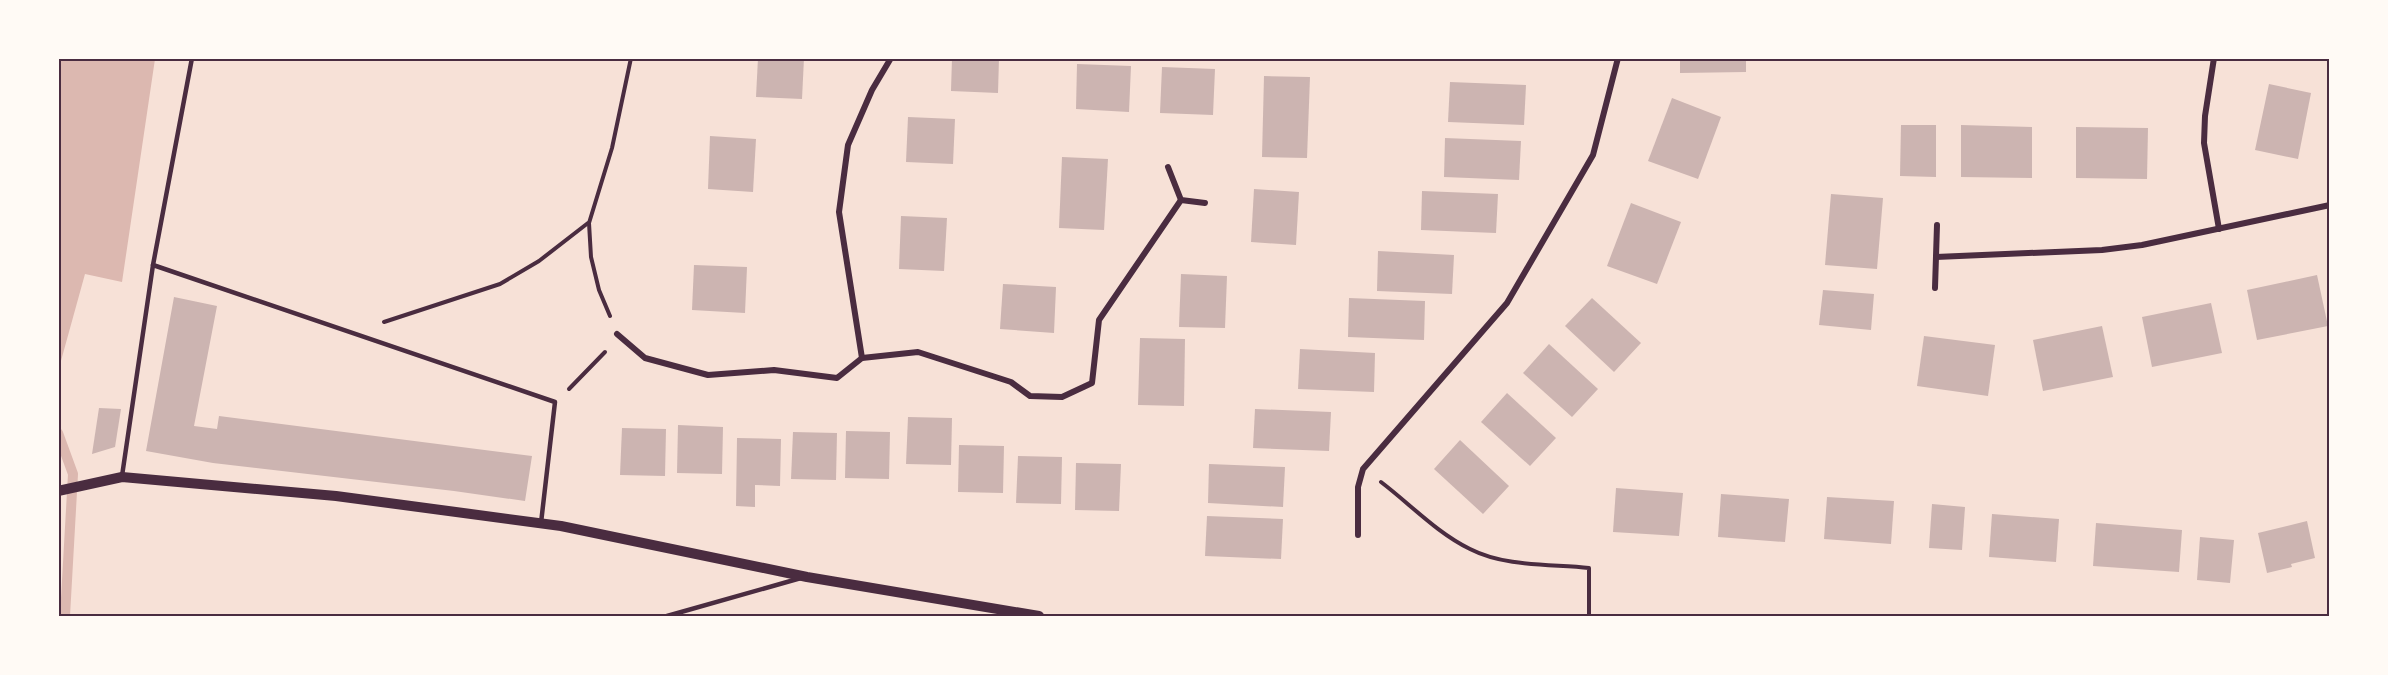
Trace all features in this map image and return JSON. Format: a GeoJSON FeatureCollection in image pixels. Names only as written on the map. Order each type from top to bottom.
{"type":"FeatureCollection","features":[{"type":"Feature","properties":{"kind":"street"},"geometry":{"type":"LineString","coordinates":[[862,358],[839,212],[848,145],[872,90],[891,58]]}},
{"type":"Feature","properties":{"kind":"street"},"geometry":{"type":"LineString","coordinates":[[1358,535],[1358,487],[1363,469],[1507,303],[1593,155],[1618,58]]}},
{"type":"Feature","properties":{"kind":"street"},"geometry":{"type":"LineString","coordinates":[[2214,58],[2205,116],[2204,143],[2219,229]]}},
{"type":"Feature","properties":{"kind":"street"},"geometry":{"type":"LineString","coordinates":[[1168,167],[1181,200]]}},
{"type":"Feature","properties":{"kind":"street"},"geometry":{"type":"LineString","coordinates":[[617,334],[645,358],[708,375],[774,370],[837,378],[862,358],[918,352],[1011,382],[1030,396],[1062,397],[1092,383],[1099,320],[1181,200]]}},
{"type":"Feature","properties":{"kind":"street"},"geometry":{"type":"LineString","coordinates":[[1181,200],[1205,204]]}},
{"type":"Feature","properties":{"kind":"street"},"geometry":{"type":"LineString","coordinates":[[1936,257],[2102,250],[2142,245],[2330,205]]}},
{"type":"Feature","properties":{"kind":"street"},"geometry":{"type":"LineString","coordinates":[[1935,288],[1937,225]]}},
{"type":"Feature","properties":{"kind":"street"},"geometry":{"type":"LineString","coordinates":[[58,491],[117,478],[336,496],[541,524],[807,577],[1039,616]]}},
{"type":"Feature","properties":{"kind":"lane"},"geometry":{"type":"LineString","coordinates":[[117,478],[153,265],[192,58]]}},
{"type":"Feature","properties":{"kind":"lane"},"geometry":{"type":"LineString","coordinates":[[153,265],[555,402],[541,524]]}},
{"type":"Feature","properties":{"kind":"lane"},"geometry":{"type":"LineString","coordinates":[[667,616],[807,577]]}},
{"type":"Feature","properties":{"kind":"path"},"geometry":{"type":"LineString","coordinates":[[555,402],[601,358],[617,334],[599,290],[591,257],[589,223],[612,148],[631,58]]}},
{"type":"Feature","properties":{"kind":"path"},"geometry":{"type":"LineString","coordinates":[[350,332],[500,284],[540,261],[589,223]]}},
{"type":"Feature","properties":{"kind":"path"},"geometry":{"type":"LineString","coordinates":[[1363,469],[1446,535],[1471,550],[1505,560],[1589,568],[1590,616]]}},
{"type":"Feature","properties":{"kind":"shaded area"},"geometry":{"type":"Polygon","coordinates":[[[59,58],[155,59],[122,282],[85,274],[59,368],[59,58]]]}},
{"type":"Feature","properties":{"kind":"building"},"geometry":{"type":"Polygon","coordinates":[[[758,58],[804,58],[802,99],[756,97],[758,58]]]}},
{"type":"Feature","properties":{"kind":"building"},"geometry":{"type":"Polygon","coordinates":[[[952,58],[999,58],[998,93],[951,91],[952,58]]]}},
{"type":"Feature","properties":{"kind":"building"},"geometry":{"type":"Polygon","coordinates":[[[1680,58],[1746,58],[1746,72],[1680,73],[1680,58]]]}},
{"type":"Feature","properties":{"kind":"building"},"geometry":{"type":"Polygon","coordinates":[[[1077,64],[1131,66],[1129,112],[1076,109],[1077,64]]]}},
{"type":"Feature","properties":{"kind":"building"},"geometry":{"type":"Polygon","coordinates":[[[1162,67],[1215,69],[1213,115],[1160,113],[1162,67]]]}},
{"type":"Feature","properties":{"kind":"building"},"geometry":{"type":"Polygon","coordinates":[[[1264,76],[1310,77],[1307,158],[1262,157],[1264,76]]]}},
{"type":"Feature","properties":{"kind":"building"},"geometry":{"type":"Polygon","coordinates":[[[1450,82],[1526,85],[1524,125],[1448,122],[1450,82]]]}},
{"type":"Feature","properties":{"kind":"building"},"geometry":{"type":"Polygon","coordinates":[[[2269,84],[2311,93],[2298,159],[2255,150],[2269,84]]]}},
{"type":"Feature","properties":{"kind":"building"},"geometry":{"type":"Polygon","coordinates":[[[1672,98],[1721,117],[1698,179],[1648,161],[1672,98]]]}},
{"type":"Feature","properties":{"kind":"building"},"geometry":{"type":"Polygon","coordinates":[[[908,117],[955,119],[953,164],[906,162],[908,117]]]}},
{"type":"Feature","properties":{"kind":"building"},"geometry":{"type":"Polygon","coordinates":[[[1901,125],[1936,125],[1936,177],[1900,176],[1901,125]]]}},
{"type":"Feature","properties":{"kind":"building"},"geometry":{"type":"Polygon","coordinates":[[[1961,125],[2032,127],[2032,178],[1961,177],[1961,125]]]}},
{"type":"Feature","properties":{"kind":"building"},"geometry":{"type":"Polygon","coordinates":[[[2076,127],[2148,128],[2147,179],[2076,178],[2076,127]]]}},
{"type":"Feature","properties":{"kind":"building"},"geometry":{"type":"Polygon","coordinates":[[[710,136],[756,139],[753,192],[708,189],[710,136]]]}},
{"type":"Feature","properties":{"kind":"building"},"geometry":{"type":"Polygon","coordinates":[[[1445,138],[1521,141],[1519,180],[1444,177],[1445,138]]]}},
{"type":"Feature","properties":{"kind":"building"},"geometry":{"type":"Polygon","coordinates":[[[1062,157],[1108,159],[1104,230],[1059,228],[1062,157]]]}},
{"type":"Feature","properties":{"kind":"building"},"geometry":{"type":"Polygon","coordinates":[[[1254,189],[1299,192],[1296,245],[1251,242],[1254,189]]]}},
{"type":"Feature","properties":{"kind":"building"},"geometry":{"type":"Polygon","coordinates":[[[1422,191],[1498,194],[1496,233],[1421,230],[1422,191]]]}},
{"type":"Feature","properties":{"kind":"building"},"geometry":{"type":"Polygon","coordinates":[[[1831,194],[1883,198],[1877,269],[1825,265],[1831,194]]]}},
{"type":"Feature","properties":{"kind":"building"},"geometry":{"type":"Polygon","coordinates":[[[1631,203],[1681,222],[1657,284],[1607,266],[1631,203]]]}},
{"type":"Feature","properties":{"kind":"building"},"geometry":{"type":"Polygon","coordinates":[[[901,216],[947,218],[944,271],[899,269],[901,216]]]}},
{"type":"Feature","properties":{"kind":"building"},"geometry":{"type":"Polygon","coordinates":[[[1378,251],[1454,255],[1452,294],[1377,291],[1378,251]]]}},
{"type":"Feature","properties":{"kind":"building"},"geometry":{"type":"Polygon","coordinates":[[[694,265],[747,267],[745,313],[692,310],[694,265]]]}},
{"type":"Feature","properties":{"kind":"building"},"geometry":{"type":"Polygon","coordinates":[[[1181,274],[1227,276],[1225,328],[1179,327],[1181,274]]]}},
{"type":"Feature","properties":{"kind":"building"},"geometry":{"type":"Polygon","coordinates":[[[2317,275],[2328,326],[2257,340],[2247,290],[2317,275]]]}},
{"type":"Feature","properties":{"kind":"building"},"geometry":{"type":"Polygon","coordinates":[[[1003,284],[1056,287],[1054,333],[1000,329],[1003,284]]]}},
{"type":"Feature","properties":{"kind":"building"},"geometry":{"type":"Polygon","coordinates":[[[1823,290],[1874,294],[1871,330],[1819,325],[1823,290]]]}},
{"type":"Feature","properties":{"kind":"building"},"geometry":{"type":"Polygon","coordinates":[[[174,297],[217,306],[194,426],[217,429],[219,416],[532,456],[525,501],[213,463],[146,451],[174,297]]]}},
{"type":"Feature","properties":{"kind":"building"},"geometry":{"type":"Polygon","coordinates":[[[1349,298],[1425,301],[1424,340],[1348,337],[1349,298]]]}},
{"type":"Feature","properties":{"kind":"building"},"geometry":{"type":"Polygon","coordinates":[[[1592,298],[1641,343],[1614,372],[1565,326],[1592,298]]]}},
{"type":"Feature","properties":{"kind":"building"},"geometry":{"type":"Polygon","coordinates":[[[2211,303],[2222,353],[2152,367],[2142,317],[2211,303]]]}},
{"type":"Feature","properties":{"kind":"building"},"geometry":{"type":"Polygon","coordinates":[[[2102,326],[2113,377],[2043,391],[2033,340],[2102,326]]]}},
{"type":"Feature","properties":{"kind":"building"},"geometry":{"type":"Polygon","coordinates":[[[1924,336],[1995,345],[1988,396],[1917,386],[1924,336]]]}},
{"type":"Feature","properties":{"kind":"building"},"geometry":{"type":"Polygon","coordinates":[[[1140,338],[1185,339],[1184,406],[1138,405],[1140,338]]]}},
{"type":"Feature","properties":{"kind":"building"},"geometry":{"type":"Polygon","coordinates":[[[1549,344],[1598,389],[1572,417],[1523,373],[1549,344]]]}},
{"type":"Feature","properties":{"kind":"building"},"geometry":{"type":"Polygon","coordinates":[[[1300,349],[1375,353],[1374,392],[1298,389],[1300,349]]]}},
{"type":"Feature","properties":{"kind":"building"},"geometry":{"type":"Polygon","coordinates":[[[1507,393],[1556,438],[1530,466],[1481,422],[1507,393]]]}},
{"type":"Feature","properties":{"kind":"building"},"geometry":{"type":"Polygon","coordinates":[[[99,408],[121,409],[115,447],[92,454],[99,408]]]}},
{"type":"Feature","properties":{"kind":"building"},"geometry":{"type":"Polygon","coordinates":[[[1255,409],[1331,412],[1329,451],[1253,448],[1255,409]]]}},
{"type":"Feature","properties":{"kind":"building"},"geometry":{"type":"Polygon","coordinates":[[[908,417],[952,418],[951,465],[906,464],[908,417]]]}},
{"type":"Feature","properties":{"kind":"building"},"geometry":{"type":"Polygon","coordinates":[[[678,425],[723,427],[722,474],[677,473],[678,425]]]}},
{"type":"Feature","properties":{"kind":"building"},"geometry":{"type":"Polygon","coordinates":[[[622,428],[666,429],[665,476],[620,475],[622,428]]]}},
{"type":"Feature","properties":{"kind":"building"},"geometry":{"type":"Polygon","coordinates":[[[846,431],[890,432],[889,479],[845,478],[846,431]]]}},
{"type":"Feature","properties":{"kind":"building"},"geometry":{"type":"Polygon","coordinates":[[[793,432],[837,433],[836,480],[791,479],[793,432]]]}},
{"type":"Feature","properties":{"kind":"building"},"geometry":{"type":"Polygon","coordinates":[[[737,438],[781,439],[780,486],[755,485],[755,507],[736,506],[737,438]]]}},
{"type":"Feature","properties":{"kind":"building"},"geometry":{"type":"Polygon","coordinates":[[[1460,440],[1509,486],[1483,514],[1434,469],[1460,440]]]}},
{"type":"Feature","properties":{"kind":"building"},"geometry":{"type":"Polygon","coordinates":[[[959,445],[1004,446],[1003,493],[958,492],[959,445]]]}},
{"type":"Feature","properties":{"kind":"building"},"geometry":{"type":"Polygon","coordinates":[[[1018,456],[1062,457],[1061,504],[1016,503],[1018,456]]]}},
{"type":"Feature","properties":{"kind":"building"},"geometry":{"type":"Polygon","coordinates":[[[1076,463],[1121,464],[1119,511],[1075,510],[1076,463]]]}},
{"type":"Feature","properties":{"kind":"building"},"geometry":{"type":"Polygon","coordinates":[[[1209,464],[1285,467],[1283,507],[1208,503],[1209,464]]]}},
{"type":"Feature","properties":{"kind":"building"},"geometry":{"type":"Polygon","coordinates":[[[1616,488],[1683,493],[1679,536],[1613,532],[1616,488]]]}},
{"type":"Feature","properties":{"kind":"building"},"geometry":{"type":"Polygon","coordinates":[[[1721,494],[1789,499],[1785,542],[1718,537],[1721,494]]]}},
{"type":"Feature","properties":{"kind":"building"},"geometry":{"type":"Polygon","coordinates":[[[1827,497],[1894,501],[1891,544],[1824,539],[1827,497]]]}},
{"type":"Feature","properties":{"kind":"building"},"geometry":{"type":"Polygon","coordinates":[[[1932,504],[1965,507],[1962,550],[1929,548],[1932,504]]]}},
{"type":"Feature","properties":{"kind":"building"},"geometry":{"type":"Polygon","coordinates":[[[1992,514],[2059,519],[2056,562],[1989,557],[1992,514]]]}},
{"type":"Feature","properties":{"kind":"building"},"geometry":{"type":"Polygon","coordinates":[[[1207,516],[1283,519],[1281,559],[1205,556],[1207,516]]]}},
{"type":"Feature","properties":{"kind":"building"},"geometry":{"type":"Polygon","coordinates":[[[2307,521],[2315,558],[2267,573],[2258,533],[2307,521]]]}},
{"type":"Feature","properties":{"kind":"building"},"geometry":{"type":"Polygon","coordinates":[[[2096,523],[2182,530],[2179,572],[2093,566],[2096,523]]]}},
{"type":"Feature","properties":{"kind":"building"},"geometry":{"type":"Polygon","coordinates":[[[2200,537],[2234,540],[2230,583],[2197,580],[2200,537]]]}},
{"type":"Feature","properties":{"kind":"waterway"},"geometry":{"type":"LineString","coordinates":[[58,433],[73,474],[65,616]]}}]}
